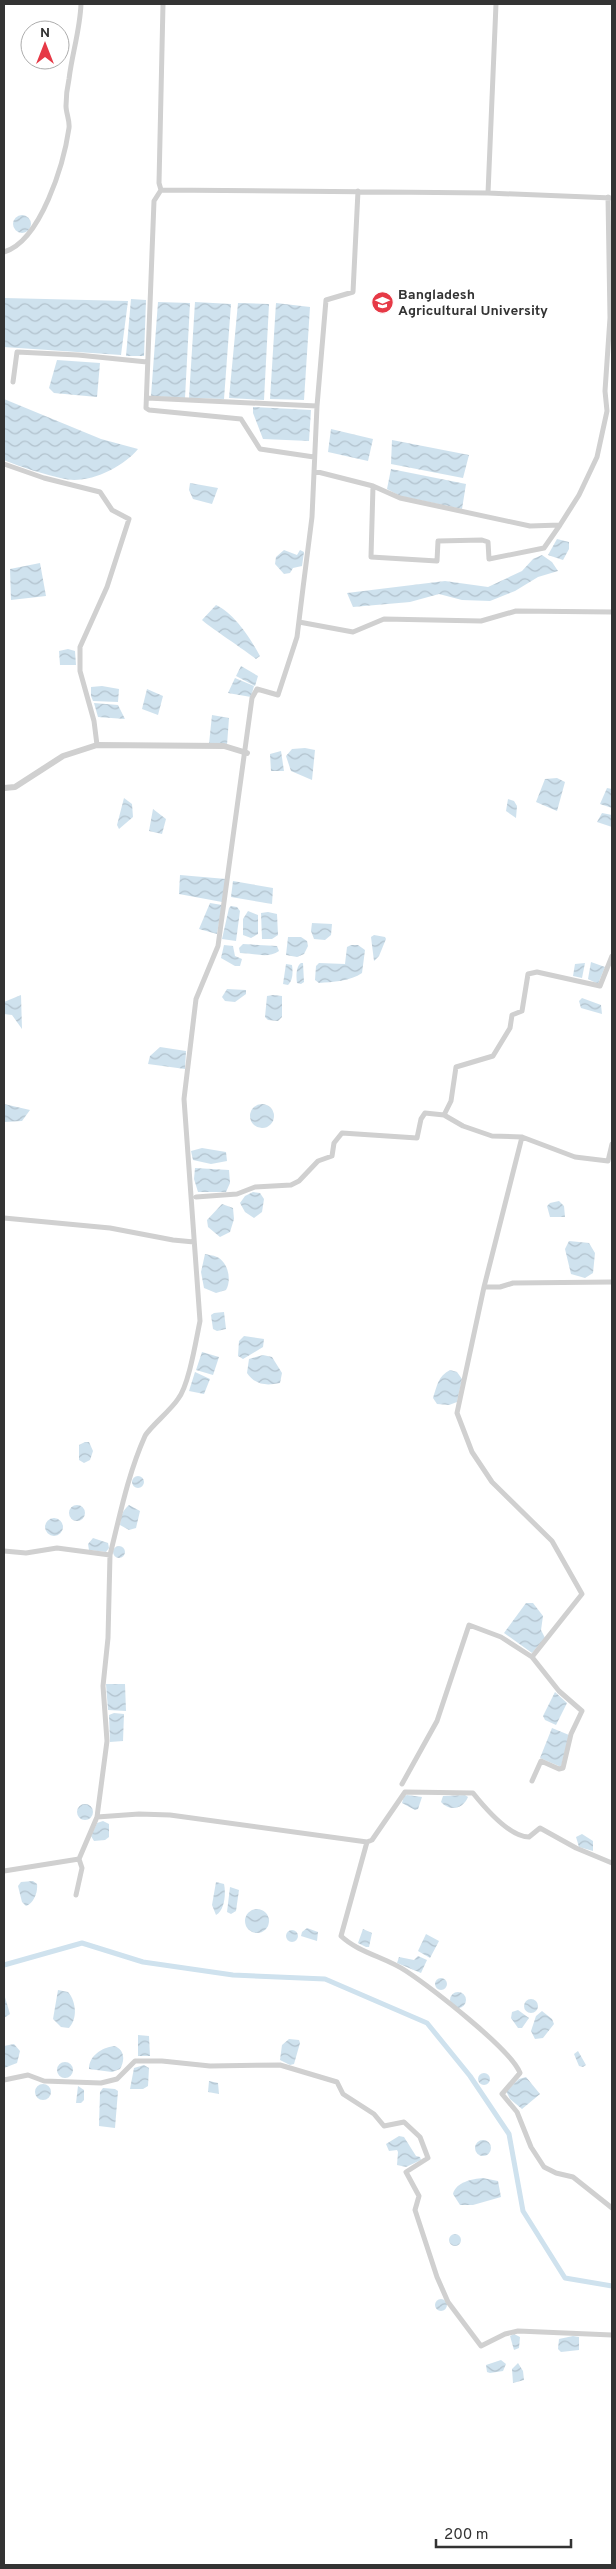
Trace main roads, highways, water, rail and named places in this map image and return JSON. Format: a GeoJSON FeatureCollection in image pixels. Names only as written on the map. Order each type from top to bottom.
{"type":"FeatureCollection","features":[{"type":"Feature","properties":{"kind":"water"},"geometry":{"type":"Polygon","coordinates":[[[22,215],[30,220],[31,224],[26,232],[22,233],[14,228],[13,224],[18,216],[22,215]]]}},
{"type":"Feature","properties":{"kind":"water"},"geometry":{"type":"Polygon","coordinates":[[[4,298],[128,301],[121,355],[4,347],[4,298]]]}},
{"type":"Feature","properties":{"kind":"water"},"geometry":{"type":"Polygon","coordinates":[[[131,299],[146,300],[144,356],[126,356],[131,299]]]}},
{"type":"Feature","properties":{"kind":"water"},"geometry":{"type":"Polygon","coordinates":[[[158,302],[190,303],[185,398],[151,396],[158,302]]]}},
{"type":"Feature","properties":{"kind":"water"},"geometry":{"type":"Polygon","coordinates":[[[195,302],[231,304],[224,399],[189,398],[195,302]]]}},
{"type":"Feature","properties":{"kind":"water"},"geometry":{"type":"Polygon","coordinates":[[[238,303],[269,304],[264,400],[229,398],[238,303]]]}},
{"type":"Feature","properties":{"kind":"water"},"geometry":{"type":"Polygon","coordinates":[[[276,303],[310,307],[304,400],[270,399],[276,303]]]}},
{"type":"Feature","properties":{"kind":"water"},"geometry":{"type":"Polygon","coordinates":[[[57,360],[100,363],[97,397],[54,393],[49,388],[57,360]]]}},
{"type":"Feature","properties":{"kind":"water"},"geometry":{"type":"Polygon","coordinates":[[[4,399],[101,439],[138,449],[126,461],[110,470],[92,477],[74,480],[59,478],[10,463],[4,460],[4,399]]]}},
{"type":"Feature","properties":{"kind":"water"},"geometry":{"type":"Polygon","coordinates":[[[253,407],[311,410],[309,441],[263,439],[253,413],[253,407]]]}},
{"type":"Feature","properties":{"kind":"water"},"geometry":{"type":"Polygon","coordinates":[[[331,429],[373,439],[368,461],[328,452],[331,429]]]}},
{"type":"Feature","properties":{"kind":"water"},"geometry":{"type":"Polygon","coordinates":[[[392,440],[469,455],[463,478],[391,464],[392,440]]]}},
{"type":"Feature","properties":{"kind":"water"},"geometry":{"type":"Polygon","coordinates":[[[391,469],[466,484],[462,509],[400,496],[387,489],[391,469]]]}},
{"type":"Feature","properties":{"kind":"water"},"geometry":{"type":"Polygon","coordinates":[[[190,483],[218,488],[212,504],[193,499],[189,490],[190,483]]]}},
{"type":"Feature","properties":{"kind":"water"},"geometry":{"type":"Polygon","coordinates":[[[557,539],[569,542],[569,549],[563,560],[548,555],[557,539]]]}},
{"type":"Feature","properties":{"kind":"water"},"geometry":{"type":"Polygon","coordinates":[[[284,550],[297,555],[300,550],[304,552],[302,566],[293,568],[290,573],[284,574],[275,564],[276,557],[284,550]]]}},
{"type":"Feature","properties":{"kind":"water"},"geometry":{"type":"Polygon","coordinates":[[[542,555],[552,562],[558,571],[538,577],[515,591],[490,601],[462,600],[439,594],[410,602],[353,607],[347,593],[445,581],[488,587],[522,571],[533,559],[542,555]]]}},
{"type":"Feature","properties":{"kind":"water"},"geometry":{"type":"Polygon","coordinates":[[[40,563],[46,596],[11,600],[10,569],[40,563]]]}},
{"type":"Feature","properties":{"kind":"water"},"geometry":{"type":"Polygon","coordinates":[[[216,605],[235,620],[260,656],[256,659],[202,620],[216,605]]]}},
{"type":"Feature","properties":{"kind":"water"},"geometry":{"type":"Polygon","coordinates":[[[68,649],[75,651],[76,665],[60,665],[59,651],[68,649]]]}},
{"type":"Feature","properties":{"kind":"water"},"geometry":{"type":"Polygon","coordinates":[[[241,666],[258,676],[255,686],[236,676],[241,666]]]}},
{"type":"Feature","properties":{"kind":"water"},"geometry":{"type":"Polygon","coordinates":[[[235,678],[254,686],[251,697],[228,693],[235,678]]]}},
{"type":"Feature","properties":{"kind":"water"},"geometry":{"type":"Polygon","coordinates":[[[102,686],[119,689],[118,702],[93,701],[91,687],[102,686]]]}},
{"type":"Feature","properties":{"kind":"water"},"geometry":{"type":"Polygon","coordinates":[[[147,689],[163,696],[158,715],[142,709],[147,689]]]}},
{"type":"Feature","properties":{"kind":"water"},"geometry":{"type":"Polygon","coordinates":[[[94,703],[118,705],[125,719],[98,717],[94,703]]]}},
{"type":"Feature","properties":{"kind":"water"},"geometry":{"type":"Polygon","coordinates":[[[212,715],[229,718],[227,745],[209,744],[212,715]]]}},
{"type":"Feature","properties":{"kind":"water"},"geometry":{"type":"Polygon","coordinates":[[[305,748],[315,750],[312,780],[291,771],[286,756],[292,749],[305,748]]]}},
{"type":"Feature","properties":{"kind":"water"},"geometry":{"type":"Polygon","coordinates":[[[281,751],[284,771],[271,771],[270,754],[281,751]]]}},
{"type":"Feature","properties":{"kind":"water"},"geometry":{"type":"Polygon","coordinates":[[[557,778],[565,782],[557,811],[536,802],[545,779],[557,778]]]}},
{"type":"Feature","properties":{"kind":"water"},"geometry":{"type":"Polygon","coordinates":[[[607,788],[612,789],[612,808],[600,804],[607,788]]]}},
{"type":"Feature","properties":{"kind":"water"},"geometry":{"type":"Polygon","coordinates":[[[124,798],[132,804],[133,817],[119,829],[117,825],[124,798]]]}},
{"type":"Feature","properties":{"kind":"water"},"geometry":{"type":"Polygon","coordinates":[[[508,799],[514,801],[517,806],[516,818],[506,811],[508,799]]]}},
{"type":"Feature","properties":{"kind":"water"},"geometry":{"type":"Polygon","coordinates":[[[153,809],[166,819],[162,834],[149,831],[153,809]]]}},
{"type":"Feature","properties":{"kind":"water"},"geometry":{"type":"Polygon","coordinates":[[[602,813],[612,815],[612,827],[597,822],[602,813]]]}},
{"type":"Feature","properties":{"kind":"water"},"geometry":{"type":"Polygon","coordinates":[[[180,875],[226,879],[222,902],[179,894],[180,875]]]}},
{"type":"Feature","properties":{"kind":"water"},"geometry":{"type":"Polygon","coordinates":[[[233,881],[273,888],[272,904],[231,897],[233,881]]]}},
{"type":"Feature","properties":{"kind":"water"},"geometry":{"type":"Polygon","coordinates":[[[210,903],[222,905],[217,934],[199,929],[210,903]]]}},
{"type":"Feature","properties":{"kind":"water"},"geometry":{"type":"Polygon","coordinates":[[[231,906],[237,907],[240,911],[236,941],[222,939],[231,906]]]}},
{"type":"Feature","properties":{"kind":"water"},"geometry":{"type":"Polygon","coordinates":[[[248,911],[258,915],[258,934],[251,938],[243,935],[243,919],[248,911]]]}},
{"type":"Feature","properties":{"kind":"water"},"geometry":{"type":"Polygon","coordinates":[[[261,913],[277,914],[278,935],[272,939],[262,939],[261,913]]]}},
{"type":"Feature","properties":{"kind":"water"},"geometry":{"type":"Polygon","coordinates":[[[312,923],[332,924],[331,935],[325,940],[314,939],[311,931],[312,923]]]}},
{"type":"Feature","properties":{"kind":"water"},"geometry":{"type":"Polygon","coordinates":[[[374,935],[385,937],[386,939],[379,956],[374,961],[371,937],[374,935]]]}},
{"type":"Feature","properties":{"kind":"water"},"geometry":{"type":"Polygon","coordinates":[[[288,937],[301,937],[307,941],[308,946],[304,954],[297,957],[286,955],[288,937]]]}},
{"type":"Feature","properties":{"kind":"water"},"geometry":{"type":"Polygon","coordinates":[[[243,944],[277,946],[279,951],[270,955],[240,953],[239,948],[243,944]]]}},
{"type":"Feature","properties":{"kind":"water"},"geometry":{"type":"Polygon","coordinates":[[[224,945],[233,946],[235,956],[242,959],[240,966],[235,966],[221,958],[224,945]]]}},
{"type":"Feature","properties":{"kind":"water"},"geometry":{"type":"Polygon","coordinates":[[[358,945],[365,950],[362,973],[352,978],[335,982],[319,983],[315,980],[316,966],[319,963],[345,964],[347,947],[358,945]]]}},
{"type":"Feature","properties":{"kind":"water"},"geometry":{"type":"Polygon","coordinates":[[[591,962],[605,967],[598,984],[588,979],[591,962]]]}},
{"type":"Feature","properties":{"kind":"water"},"geometry":{"type":"Polygon","coordinates":[[[303,963],[304,982],[301,984],[297,983],[296,978],[297,969],[303,963]]]}},
{"type":"Feature","properties":{"kind":"water"},"geometry":{"type":"Polygon","coordinates":[[[585,963],[582,978],[573,976],[575,964],[585,963]]]}},
{"type":"Feature","properties":{"kind":"water"},"geometry":{"type":"Polygon","coordinates":[[[286,964],[292,965],[292,978],[288,985],[283,984],[286,964]]]}},
{"type":"Feature","properties":{"kind":"water"},"geometry":{"type":"Polygon","coordinates":[[[227,989],[246,990],[246,994],[235,1002],[225,1001],[222,997],[227,989]]]}},
{"type":"Feature","properties":{"kind":"water"},"geometry":{"type":"Polygon","coordinates":[[[21,995],[22,1029],[12,1015],[4,1014],[4,1002],[21,995]]]}},
{"type":"Feature","properties":{"kind":"water"},"geometry":{"type":"Polygon","coordinates":[[[267,996],[282,996],[282,1017],[278,1021],[268,1020],[265,1017],[267,996]]]}},
{"type":"Feature","properties":{"kind":"water"},"geometry":{"type":"Polygon","coordinates":[[[582,998],[601,1005],[602,1014],[581,1008],[579,1001],[582,998]]]}},
{"type":"Feature","properties":{"kind":"water"},"geometry":{"type":"Polygon","coordinates":[[[160,1047],[186,1051],[185,1069],[148,1064],[150,1056],[160,1047]]]}},
{"type":"Feature","properties":{"kind":"water"},"geometry":{"type":"Polygon","coordinates":[[[4,1104],[30,1110],[22,1121],[4,1122],[4,1104]]]}},
{"type":"Feature","properties":{"kind":"water"},"geometry":{"type":"Polygon","coordinates":[[[262,1104],[267,1105],[273,1111],[273,1121],[267,1127],[262,1128],[257,1127],[251,1121],[250,1116],[251,1111],[257,1105],[262,1104]]]}},
{"type":"Feature","properties":{"kind":"water"},"geometry":{"type":"Polygon","coordinates":[[[202,1148],[226,1152],[227,1161],[211,1164],[193,1160],[191,1151],[202,1148]]]}},
{"type":"Feature","properties":{"kind":"water"},"geometry":{"type":"Polygon","coordinates":[[[195,1168],[229,1170],[230,1183],[226,1192],[198,1192],[194,1179],[195,1168]]]}},
{"type":"Feature","properties":{"kind":"water"},"geometry":{"type":"Polygon","coordinates":[[[253,1192],[260,1193],[264,1199],[262,1212],[254,1218],[245,1212],[240,1203],[245,1196],[253,1192]]]}},
{"type":"Feature","properties":{"kind":"water"},"geometry":{"type":"Polygon","coordinates":[[[559,1201],[564,1206],[565,1217],[550,1217],[547,1206],[550,1203],[559,1201]]]}},
{"type":"Feature","properties":{"kind":"water"},"geometry":{"type":"Polygon","coordinates":[[[222,1204],[233,1208],[234,1219],[230,1232],[220,1237],[208,1227],[207,1220],[222,1204]]]}},
{"type":"Feature","properties":{"kind":"water"},"geometry":{"type":"Polygon","coordinates":[[[569,1241],[589,1243],[595,1253],[593,1273],[585,1278],[571,1274],[565,1249],[569,1241]]]}},
{"type":"Feature","properties":{"kind":"water"},"geometry":{"type":"Polygon","coordinates":[[[205,1254],[217,1257],[224,1263],[229,1276],[226,1290],[216,1293],[204,1288],[201,1272],[205,1254]]]}},
{"type":"Feature","properties":{"kind":"water"},"geometry":{"type":"Polygon","coordinates":[[[224,1312],[226,1329],[217,1331],[213,1329],[211,1315],[224,1312]]]}},
{"type":"Feature","properties":{"kind":"water"},"geometry":{"type":"Polygon","coordinates":[[[244,1336],[264,1339],[263,1347],[243,1359],[238,1356],[239,1341],[244,1336]]]}},
{"type":"Feature","properties":{"kind":"water"},"geometry":{"type":"Polygon","coordinates":[[[202,1352],[219,1357],[213,1375],[196,1370],[202,1352]]]}},
{"type":"Feature","properties":{"kind":"water"},"geometry":{"type":"Polygon","coordinates":[[[263,1355],[272,1357],[282,1373],[280,1383],[261,1384],[247,1373],[249,1359],[263,1355]]]}},
{"type":"Feature","properties":{"kind":"water"},"geometry":{"type":"Polygon","coordinates":[[[450,1370],[457,1372],[462,1379],[457,1402],[449,1405],[437,1404],[433,1398],[437,1385],[440,1378],[450,1370]]]}},
{"type":"Feature","properties":{"kind":"water"},"geometry":{"type":"Polygon","coordinates":[[[195,1372],[210,1379],[204,1394],[189,1391],[195,1372]]]}},
{"type":"Feature","properties":{"kind":"water"},"geometry":{"type":"Polygon","coordinates":[[[89,1442],[93,1451],[90,1460],[84,1463],[79,1460],[79,1445],[89,1442]]]}},
{"type":"Feature","properties":{"kind":"water"},"geometry":{"type":"Polygon","coordinates":[[[138,1476],[144,1482],[138,1488],[132,1482],[138,1476]]]}},
{"type":"Feature","properties":{"kind":"water"},"geometry":{"type":"Polygon","coordinates":[[[74,1505],[80,1505],[85,1510],[83,1519],[74,1521],[69,1516],[69,1510],[74,1505]]]}},
{"type":"Feature","properties":{"kind":"water"},"geometry":{"type":"Polygon","coordinates":[[[129,1505],[140,1511],[136,1528],[129,1530],[120,1525],[122,1514],[129,1505]]]}},
{"type":"Feature","properties":{"kind":"water"},"geometry":{"type":"Polygon","coordinates":[[[54,1518],[62,1523],[63,1527],[58,1535],[54,1536],[46,1531],[45,1527],[50,1519],[54,1518]]]}},
{"type":"Feature","properties":{"kind":"water"},"geometry":{"type":"Polygon","coordinates":[[[93,1538],[108,1543],[109,1548],[106,1552],[89,1550],[88,1544],[93,1538]]]}},
{"type":"Feature","properties":{"kind":"water"},"geometry":{"type":"Polygon","coordinates":[[[121,1546],[124,1547],[124,1557],[117,1558],[114,1557],[113,1550],[114,1547],[121,1546]]]}},
{"type":"Feature","properties":{"kind":"water"},"geometry":{"type":"Polygon","coordinates":[[[526,1603],[533,1603],[543,1616],[541,1630],[545,1638],[532,1653],[504,1633],[526,1603]]]}},
{"type":"Feature","properties":{"kind":"water"},"geometry":{"type":"Polygon","coordinates":[[[106,1684],[125,1684],[126,1711],[108,1710],[106,1684]]]}},
{"type":"Feature","properties":{"kind":"water"},"geometry":{"type":"Polygon","coordinates":[[[555,1692],[567,1703],[556,1725],[545,1720],[543,1716],[555,1692]]]}},
{"type":"Feature","properties":{"kind":"water"},"geometry":{"type":"Polygon","coordinates":[[[114,1713],[124,1714],[123,1741],[110,1742],[109,1715],[114,1713]]]}},
{"type":"Feature","properties":{"kind":"water"},"geometry":{"type":"Polygon","coordinates":[[[552,1728],[569,1735],[561,1767],[540,1758],[552,1728]]]}},
{"type":"Feature","properties":{"kind":"water"},"geometry":{"type":"Polygon","coordinates":[[[465,1795],[468,1797],[466,1801],[456,1808],[448,1807],[441,1802],[443,1796],[465,1795]]]}},
{"type":"Feature","properties":{"kind":"water"},"geometry":{"type":"Polygon","coordinates":[[[404,1796],[422,1797],[418,1809],[415,1810],[402,1803],[404,1796]]]}},
{"type":"Feature","properties":{"kind":"water"},"geometry":{"type":"Polygon","coordinates":[[[82,1804],[88,1804],[93,1809],[91,1818],[82,1820],[77,1815],[77,1809],[82,1804]]]}},
{"type":"Feature","properties":{"kind":"water"},"geometry":{"type":"Polygon","coordinates":[[[103,1821],[109,1824],[109,1837],[105,1840],[94,1841],[91,1836],[97,1823],[103,1821]]]}},
{"type":"Feature","properties":{"kind":"water"},"geometry":{"type":"Polygon","coordinates":[[[582,1834],[593,1841],[593,1851],[579,1847],[576,1837],[582,1834]]]}},
{"type":"Feature","properties":{"kind":"water"},"geometry":{"type":"Polygon","coordinates":[[[33,1881],[37,1884],[36,1894],[33,1900],[26,1906],[22,1902],[18,1886],[21,1882],[33,1881]]]}},
{"type":"Feature","properties":{"kind":"water"},"geometry":{"type":"Polygon","coordinates":[[[216,1882],[224,1884],[225,1892],[223,1905],[216,1915],[212,1905],[216,1882]]]}},
{"type":"Feature","properties":{"kind":"water"},"geometry":{"type":"Polygon","coordinates":[[[230,1887],[239,1890],[236,1911],[231,1914],[227,1912],[230,1887]]]}},
{"type":"Feature","properties":{"kind":"water"},"geometry":{"type":"Polygon","coordinates":[[[257,1909],[265,1913],[269,1921],[265,1929],[257,1933],[249,1929],[245,1921],[249,1913],[257,1909]]]}},
{"type":"Feature","properties":{"kind":"water"},"geometry":{"type":"Polygon","coordinates":[[[307,1928],[318,1932],[317,1941],[301,1936],[302,1932],[307,1928]]]}},
{"type":"Feature","properties":{"kind":"water"},"geometry":{"type":"Polygon","coordinates":[[[363,1929],[372,1933],[369,1947],[358,1943],[363,1929]]]}},
{"type":"Feature","properties":{"kind":"water"},"geometry":{"type":"Polygon","coordinates":[[[290,1930],[294,1930],[298,1936],[294,1942],[290,1942],[286,1938],[286,1934],[290,1930]]]}},
{"type":"Feature","properties":{"kind":"water"},"geometry":{"type":"Polygon","coordinates":[[[426,1934],[439,1941],[430,1958],[418,1951],[426,1934]]]}},
{"type":"Feature","properties":{"kind":"water"},"geometry":{"type":"Polygon","coordinates":[[[418,1956],[427,1960],[421,1973],[397,1963],[399,1957],[414,1960],[418,1956]]]}},
{"type":"Feature","properties":{"kind":"water"},"geometry":{"type":"Polygon","coordinates":[[[439,1978],[443,1978],[447,1984],[443,1990],[439,1990],[435,1986],[435,1982],[439,1978]]]}},
{"type":"Feature","properties":{"kind":"water"},"geometry":{"type":"Polygon","coordinates":[[[58,1990],[68,1992],[73,2000],[75,2015],[69,2028],[61,2027],[53,2019],[58,1990]]]}},
{"type":"Feature","properties":{"kind":"water"},"geometry":{"type":"Polygon","coordinates":[[[458,1992],[466,2000],[458,2008],[450,2000],[458,1992]]]}},
{"type":"Feature","properties":{"kind":"water"},"geometry":{"type":"Polygon","coordinates":[[[4,1994],[10,2014],[4,2018],[4,1994]]]}},
{"type":"Feature","properties":{"kind":"water"},"geometry":{"type":"Polygon","coordinates":[[[528,1999],[534,1999],[538,2006],[534,2013],[528,2013],[524,2009],[524,2003],[528,1999]]]}},
{"type":"Feature","properties":{"kind":"water"},"geometry":{"type":"Polygon","coordinates":[[[518,2010],[529,2018],[522,2028],[518,2028],[511,2018],[512,2012],[518,2010]]]}},
{"type":"Feature","properties":{"kind":"water"},"geometry":{"type":"Polygon","coordinates":[[[542,2011],[552,2019],[554,2024],[543,2038],[535,2039],[531,2031],[536,2016],[542,2011]]]}},
{"type":"Feature","properties":{"kind":"water"},"geometry":{"type":"Polygon","coordinates":[[[138,2035],[149,2036],[150,2056],[138,2056],[138,2035]]]}},
{"type":"Feature","properties":{"kind":"water"},"geometry":{"type":"Polygon","coordinates":[[[289,2039],[299,2040],[300,2043],[294,2064],[290,2065],[280,2060],[282,2045],[289,2039]]]}},
{"type":"Feature","properties":{"kind":"water"},"geometry":{"type":"Polygon","coordinates":[[[14,2044],[20,2051],[17,2063],[4,2068],[4,2046],[14,2044]]]}},
{"type":"Feature","properties":{"kind":"water"},"geometry":{"type":"Polygon","coordinates":[[[114,2046],[122,2052],[123,2062],[120,2069],[112,2072],[89,2069],[91,2060],[97,2053],[114,2046]]]}},
{"type":"Feature","properties":{"kind":"water"},"geometry":{"type":"Polygon","coordinates":[[[578,2051],[586,2065],[583,2067],[579,2066],[574,2054],[578,2051]]]}},
{"type":"Feature","properties":{"kind":"water"},"geometry":{"type":"Polygon","coordinates":[[[65,2062],[71,2064],[73,2070],[71,2076],[65,2078],[59,2076],[57,2070],[59,2064],[65,2062]]]}},
{"type":"Feature","properties":{"kind":"water"},"geometry":{"type":"Polygon","coordinates":[[[144,2065],[149,2068],[148,2086],[143,2089],[130,2089],[134,2068],[144,2065]]]}},
{"type":"Feature","properties":{"kind":"water"},"geometry":{"type":"Polygon","coordinates":[[[482,2073],[486,2073],[490,2079],[486,2085],[482,2085],[478,2081],[478,2077],[482,2073]]]}},
{"type":"Feature","properties":{"kind":"water"},"geometry":{"type":"Polygon","coordinates":[[[526,2077],[540,2094],[522,2109],[510,2099],[506,2091],[519,2079],[526,2077]]]}},
{"type":"Feature","properties":{"kind":"water"},"geometry":{"type":"Polygon","coordinates":[[[209,2081],[218,2083],[219,2094],[208,2092],[209,2081]]]}},
{"type":"Feature","properties":{"kind":"water"},"geometry":{"type":"Polygon","coordinates":[[[43,2084],[51,2092],[43,2100],[35,2092],[43,2084]]]}},
{"type":"Feature","properties":{"kind":"water"},"geometry":{"type":"Polygon","coordinates":[[[78,2086],[84,2090],[84,2100],[81,2103],[76,2103],[78,2086]]]}},
{"type":"Feature","properties":{"kind":"water"},"geometry":{"type":"Polygon","coordinates":[[[103,2088],[118,2091],[115,2128],[99,2126],[100,2092],[103,2088]]]}},
{"type":"Feature","properties":{"kind":"water"},"geometry":{"type":"Polygon","coordinates":[[[399,2136],[404,2137],[416,2156],[420,2157],[421,2160],[406,2167],[397,2165],[397,2150],[389,2151],[386,2144],[399,2136]]]}},
{"type":"Feature","properties":{"kind":"water"},"geometry":{"type":"Polygon","coordinates":[[[480,2140],[486,2140],[491,2145],[489,2154],[480,2156],[475,2151],[475,2145],[480,2140]]]}},
{"type":"Feature","properties":{"kind":"water"},"geometry":{"type":"Polygon","coordinates":[[[483,2178],[498,2181],[501,2197],[473,2205],[460,2205],[453,2194],[457,2187],[469,2180],[483,2178]]]}},
{"type":"Feature","properties":{"kind":"water"},"geometry":{"type":"Polygon","coordinates":[[[455,2234],[461,2240],[455,2246],[449,2240],[455,2234]]]}},
{"type":"Feature","properties":{"kind":"water"},"geometry":{"type":"Polygon","coordinates":[[[439,2299],[443,2299],[447,2305],[443,2311],[439,2311],[435,2307],[435,2303],[439,2299]]]}},
{"type":"Feature","properties":{"kind":"water"},"geometry":{"type":"Polygon","coordinates":[[[514,2334],[520,2337],[519,2348],[514,2350],[510,2336],[514,2334]]]}},
{"type":"Feature","properties":{"kind":"water"},"geometry":{"type":"Polygon","coordinates":[[[573,2336],[579,2337],[579,2350],[561,2352],[558,2349],[559,2339],[573,2336]]]}},
{"type":"Feature","properties":{"kind":"water"},"geometry":{"type":"Polygon","coordinates":[[[501,2360],[506,2364],[503,2371],[487,2372],[486,2365],[501,2360]]]}},
{"type":"Feature","properties":{"kind":"water"},"geometry":{"type":"Polygon","coordinates":[[[518,2363],[523,2371],[524,2380],[513,2383],[512,2369],[518,2363]]]}},
{"type":"Feature","properties":{"kind":"waterway"},"geometry":{"type":"LineString","coordinates":[[4,1965],[82,1943],[143,1962],[233,1975],[325,1979],[427,2023],[470,2076],[509,2134],[523,2211],[565,2278],[612,2286]]}},
{"type":"Feature","properties":{"kind":"place","name":"Bangladesh Agricultural University"},"geometry":{"type":"Point","coordinates":[382,302]}}]}
